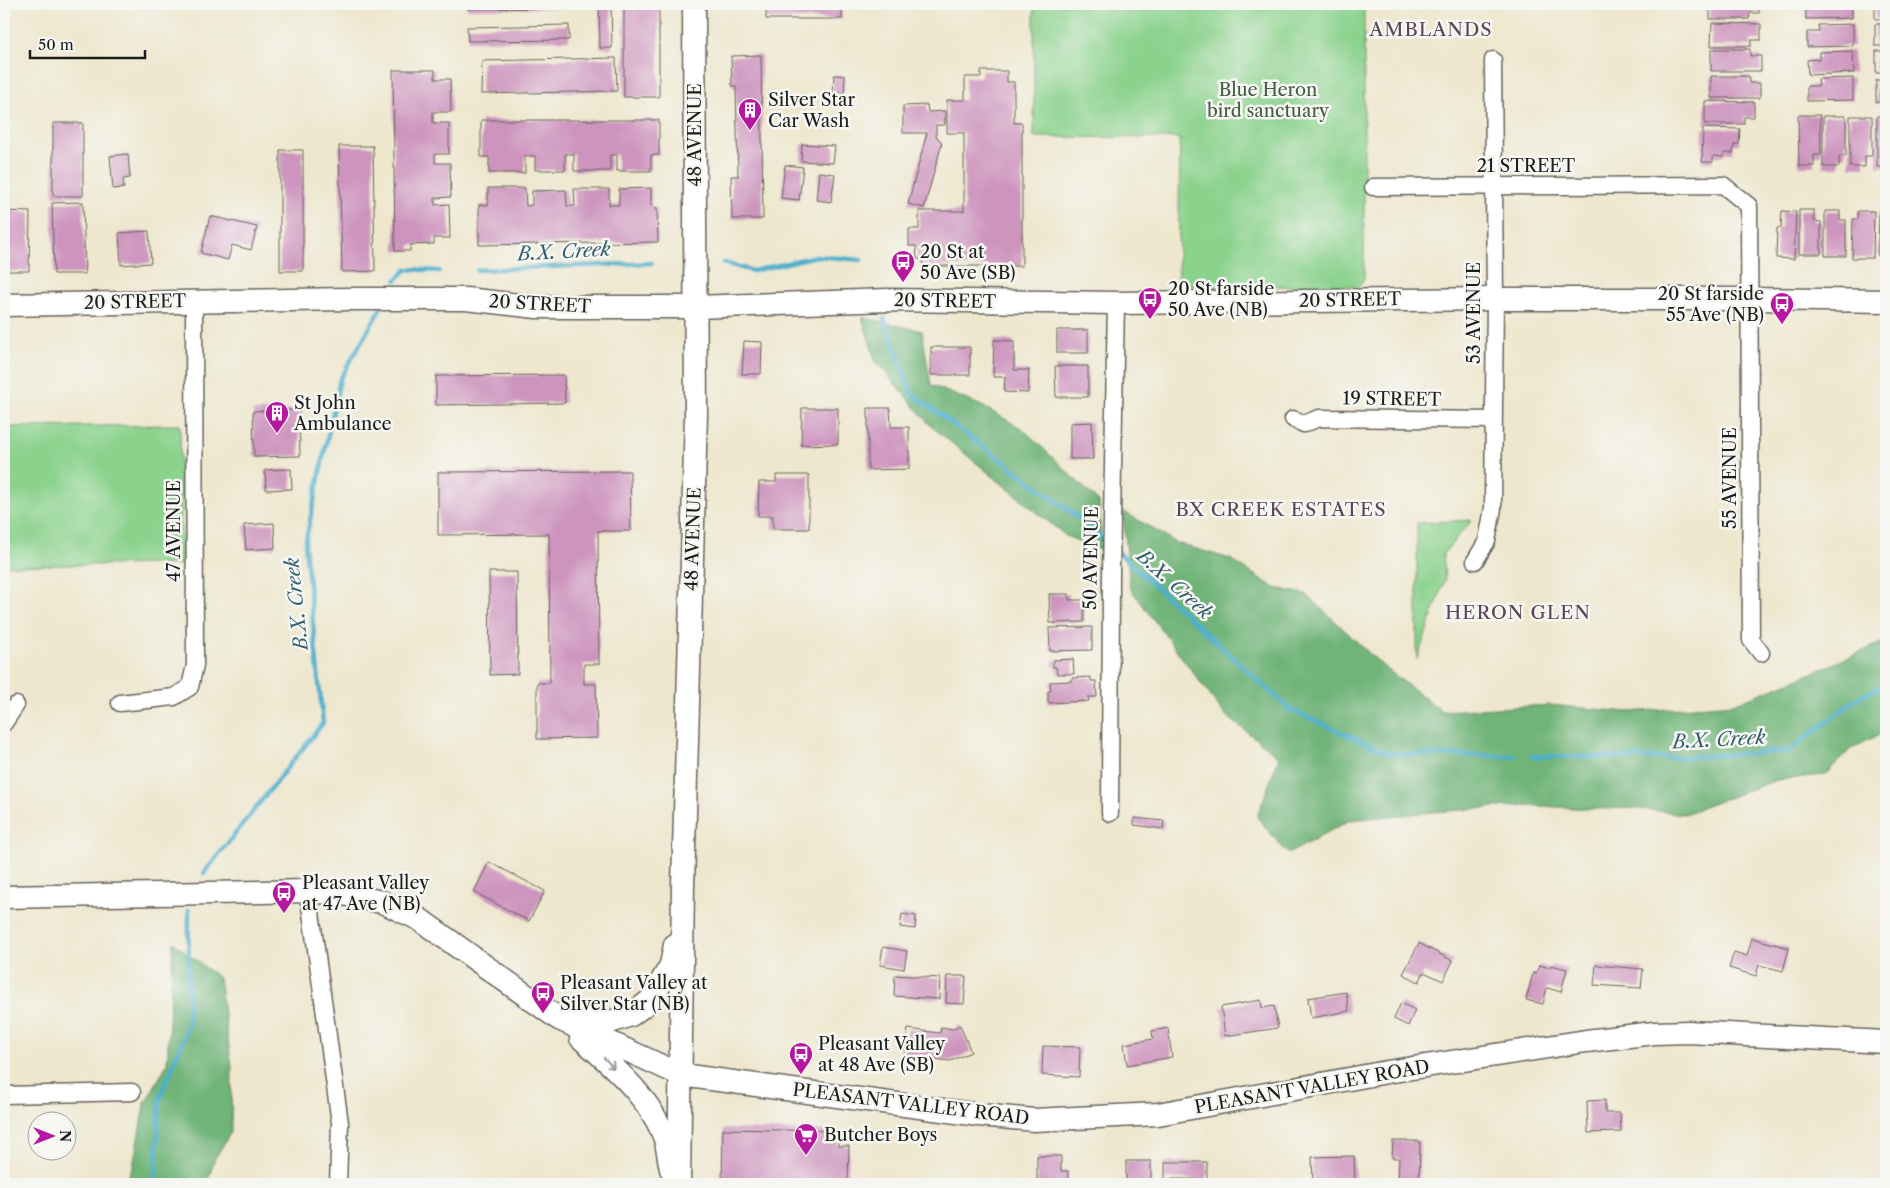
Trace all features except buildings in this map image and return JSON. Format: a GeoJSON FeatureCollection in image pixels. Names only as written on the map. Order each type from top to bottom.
{"type":"FeatureCollection","features":[{"type":"Feature","properties":{"kind":"street","name":"48 AVENUE"},"geometry":{"type":"LineString","coordinates":[[679,1184],[683,886],[696,414],[694,4]]}},
{"type":"Feature","properties":{"kind":"street","name":"53 AVENUE"},"geometry":{"type":"LineString","coordinates":[[1474,561],[1487,541],[1493,508],[1495,299],[1493,60]]}},
{"type":"Feature","properties":{"kind":"street","name":"21 STREET"},"geometry":{"type":"LineString","coordinates":[[1373,187],[1678,186],[1723,184],[1748,206],[1749,299]]}},
{"type":"Feature","properties":{"kind":"street","name":"20 STREET"},"geometry":{"type":"LineString","coordinates":[[4,305],[194,301],[466,299],[537,307],[696,307],[887,300],[1116,303],[1495,299],[1886,301]]}},
{"type":"Feature","properties":{"kind":"street","name":"55 AVENUE"},"geometry":{"type":"LineString","coordinates":[[1749,299],[1751,640],[1761,653]]}},
{"type":"Feature","properties":{"kind":"street","name":"47 AVENUE"},"geometry":{"type":"LineString","coordinates":[[120,703],[174,697],[190,687],[195,664],[194,301]]}},
{"type":"Feature","properties":{"kind":"street","name":"50 AVENUE"},"geometry":{"type":"LineString","coordinates":[[1110,814],[1111,558],[1116,303]]}},
{"type":"Feature","properties":{"kind":"street","name":"19 STREET"},"geometry":{"type":"LineString","coordinates":[[1293,419],[1304,424],[1319,418],[1494,420]]}},
{"type":"Feature","properties":{"kind":"street"},"geometry":{"type":"LineString","coordinates":[[4,723],[16,705]]}},
{"type":"Feature","properties":{"kind":"street"},"geometry":{"type":"LineString","coordinates":[[560,1019],[607,1023],[631,1015],[651,1000],[671,965],[683,886]]}},
{"type":"Feature","properties":{"kind":"street"},"geometry":{"type":"LineString","coordinates":[[308,891],[340,1123],[338,1184]]}},
{"type":"Feature","properties":{"kind":"street","name":"PLEASANT VALLEY ROAD"},"geometry":{"type":"LineString","coordinates":[[4,897],[308,891],[343,894],[382,902],[419,919],[560,1019],[681,1075],[978,1115],[1034,1120],[1158,1114],[1387,1072],[1586,1041],[1654,1033],[1688,1032],[1886,1042]]}},
{"type":"Feature","properties":{"kind":"street"},"geometry":{"type":"LineString","coordinates":[[560,1019],[606,1060],[640,1096],[655,1119],[665,1141],[675,1184]]}},
{"type":"Feature","properties":{"kind":"street"},"geometry":{"type":"LineString","coordinates":[[4,1095],[132,1092]]}},
{"type":"Feature","properties":{"kind":"green space","name":"Blue Heron bird sanctuary"},"geometry":{"type":"Polygon","coordinates":[[[1034,4],[1364,4],[1364,278],[1359,287],[1178,285],[1180,138],[1034,137],[1034,4]]]}},
{"type":"Feature","properties":{"kind":"green space"},"geometry":{"type":"Polygon","coordinates":[[[862,317],[922,331],[931,385],[982,406],[1023,429],[1099,502],[1102,551],[1066,536],[931,426],[875,360],[862,317]]]}},
{"type":"Feature","properties":{"kind":"green space"},"geometry":{"type":"Polygon","coordinates":[[[180,425],[182,564],[4,566],[4,427],[180,425]]]}},
{"type":"Feature","properties":{"kind":"green space"},"geometry":{"type":"Polygon","coordinates":[[[1123,511],[1177,543],[1230,559],[1275,588],[1306,594],[1384,667],[1442,711],[1550,705],[1629,712],[1733,704],[1810,674],[1886,641],[1886,731],[1851,749],[1825,775],[1776,780],[1685,814],[1630,808],[1589,809],[1524,805],[1350,820],[1288,854],[1257,817],[1279,757],[1224,714],[1130,588],[1123,511]]]}},
{"type":"Feature","properties":{"kind":"green space"},"geometry":{"type":"Polygon","coordinates":[[[1472,520],[1443,554],[1445,579],[1417,659],[1417,523],[1472,520]]]}},
{"type":"Feature","properties":{"kind":"green space"},"geometry":{"type":"Polygon","coordinates":[[[173,942],[219,978],[232,1067],[231,1132],[215,1158],[207,1184],[125,1184],[133,1166],[144,1105],[167,1064],[173,942]]]}},
{"type":"Feature","properties":{"kind":"waterway","name":"B.X. Creek"},"geometry":{"type":"LineString","coordinates":[[724,263],[753,271],[816,256],[861,260]]}},
{"type":"Feature","properties":{"kind":"waterway","name":"B.X. Creek"},"geometry":{"type":"LineString","coordinates":[[477,270],[652,263]]}},
{"type":"Feature","properties":{"kind":"waterway","name":"B.X. Creek"},"geometry":{"type":"LineString","coordinates":[[396,280],[407,269],[439,271]]}},
{"type":"Feature","properties":{"kind":"waterway","name":"B.X. Creek"},"geometry":{"type":"LineString","coordinates":[[204,873],[323,723],[305,544],[340,379],[382,306]]}},
{"type":"Feature","properties":{"kind":"waterway","name":"B.X. Creek"},"geometry":{"type":"LineString","coordinates":[[884,318],[911,393],[1090,526],[1107,543]]}},
{"type":"Feature","properties":{"kind":"waterway","name":"B.X. Creek"},"geometry":{"type":"LineString","coordinates":[[1117,551],[1289,709],[1390,754],[1515,756]]}},
{"type":"Feature","properties":{"kind":"waterway","name":"B.X. Creek"},"geometry":{"type":"LineString","coordinates":[[1532,756],[1673,758],[1789,751],[1862,695],[1886,685]]}},
{"type":"Feature","properties":{"kind":"waterway","name":"B.X. Creek"},"geometry":{"type":"LineString","coordinates":[[155,1184],[160,1098],[188,1027],[189,910]]}},
{"type":"Feature","properties":{"kind":"place","name":"Silver Star Car Wash"},"geometry":{"type":"Point","coordinates":[750,131]}},
{"type":"Feature","properties":{"kind":"place","name":"20 St at 50 Ave (SB)"},"geometry":{"type":"Point","coordinates":[903,283]}},
{"type":"Feature","properties":{"kind":"place","name":"20 St farside 50 Ave (NB)"},"geometry":{"type":"Point","coordinates":[1150,320]}},
{"type":"Feature","properties":{"kind":"place","name":"20 St farside 55 Ave (NB)"},"geometry":{"type":"Point","coordinates":[1782,325]}},
{"type":"Feature","properties":{"kind":"place","name":"St John Ambulance"},"geometry":{"type":"Point","coordinates":[277,434]}},
{"type":"Feature","properties":{"kind":"place","name":"Pleasant Valley at 47 Ave (NB)"},"geometry":{"type":"Point","coordinates":[284,914]}},
{"type":"Feature","properties":{"kind":"place","name":"Pleasant Valley at Silver Star (NB)"},"geometry":{"type":"Point","coordinates":[543,1014]}},
{"type":"Feature","properties":{"kind":"place","name":"Pleasant Valley at 48 Ave (SB)"},"geometry":{"type":"Point","coordinates":[801,1075]}},
{"type":"Feature","properties":{"kind":"place","name":"Butcher Boys"},"geometry":{"type":"Point","coordinates":[806,1156]}},
{"type":"Feature","properties":{"kind":"district","name":"AMBLANDS"},"geometry":{"type":"Point","coordinates":[1431,29]}},
{"type":"Feature","properties":{"kind":"district","name":"BX CREEK ESTATES"},"geometry":{"type":"Point","coordinates":[1281,509]}},
{"type":"Feature","properties":{"kind":"district","name":"HERON GLEN"},"geometry":{"type":"Point","coordinates":[1518,612]}}]}
